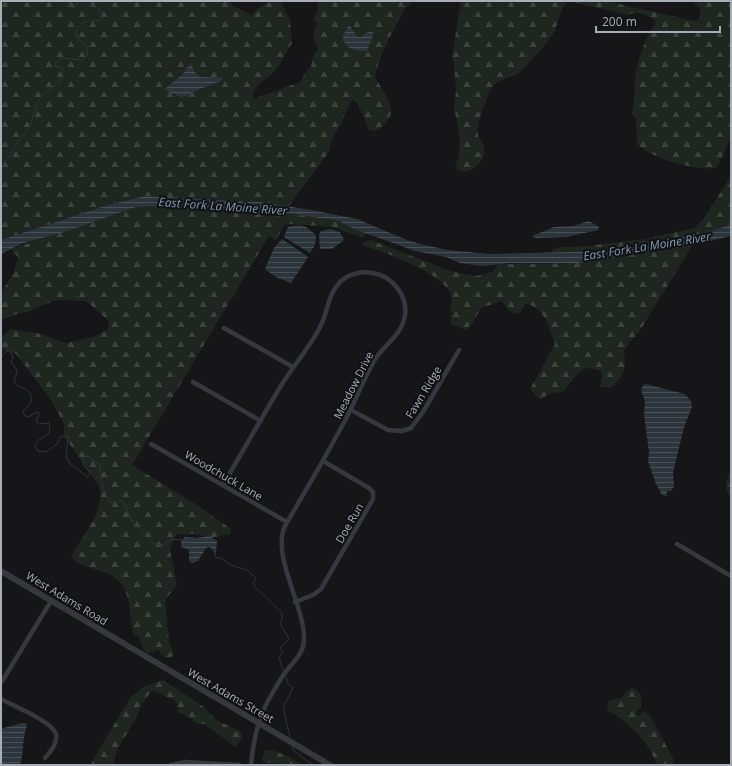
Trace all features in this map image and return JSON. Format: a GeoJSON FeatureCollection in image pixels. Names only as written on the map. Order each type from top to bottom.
{"type":"FeatureCollection","features":[{"type":"Feature","properties":{"kind":"street","name":"Meadow Drive"},"geometry":{"type":"LineString","coordinates":[[223,485],[293,367],[320,327],[330,297],[341,281],[349,276],[365,272],[376,273],[389,280],[399,290],[404,301],[404,322],[399,333],[374,360],[351,410],[287,522],[282,535],[282,546],[303,629],[303,646],[262,711],[250,765]]}},
{"type":"Feature","properties":{"kind":"street"},"geometry":{"type":"LineString","coordinates":[[224,328],[293,367]]}},
{"type":"Feature","properties":{"kind":"street","name":"Fawn Ridge"},"geometry":{"type":"LineString","coordinates":[[351,410],[388,430],[402,431],[411,428],[423,412],[459,350]]}},
{"type":"Feature","properties":{"kind":"street"},"geometry":{"type":"LineString","coordinates":[[193,382],[260,421]]}},
{"type":"Feature","properties":{"kind":"street","name":"Woodchuck Lane"},"geometry":{"type":"LineString","coordinates":[[151,444],[287,522]]}},
{"type":"Feature","properties":{"kind":"street","name":"Doe Run"},"geometry":{"type":"LineString","coordinates":[[295,602],[312,595],[321,588],[373,499],[373,492],[369,488],[323,461]]}},
{"type":"Feature","properties":{"kind":"street"},"geometry":{"type":"LineString","coordinates":[[677,544],[731,576]]}},
{"type":"Feature","properties":{"kind":"street","name":"West Adams Road"},"geometry":{"type":"LineString","coordinates":[[1,571],[122,643]]}},
{"type":"Feature","properties":{"kind":"street"},"geometry":{"type":"LineString","coordinates":[[1,683],[51,601]]}},
{"type":"Feature","properties":{"kind":"street","name":"West Adams Street"},"geometry":{"type":"LineString","coordinates":[[122,643],[330,765]]}},
{"type":"Feature","properties":{"kind":"street"},"geometry":{"type":"LineString","coordinates":[[1,699],[44,722],[54,731],[56,737],[54,746],[45,758]]}},
{"type":"Feature","properties":{"kind":"street"},"geometry":{"type":"LineString","coordinates":[[171,765],[185,762],[239,765]]}},
{"type":"Feature","properties":{"kind":"green space"},"geometry":{"type":"Polygon","coordinates":[[[1,1],[229,1],[234,6],[251,16],[264,4],[281,1],[290,21],[292,43],[276,70],[254,90],[253,99],[300,82],[307,70],[311,67],[313,56],[318,49],[315,42],[314,30],[318,24],[313,19],[317,13],[318,1],[412,1],[404,10],[387,42],[375,77],[388,99],[391,112],[389,118],[384,125],[375,131],[369,130],[358,103],[352,100],[333,138],[329,152],[288,207],[260,202],[145,196],[108,205],[1,240],[1,1]],[[351,28],[351,49],[367,50],[374,33],[372,31],[361,37],[357,36],[351,28]]]}},
{"type":"Feature","properties":{"kind":"green space"},"geometry":{"type":"Polygon","coordinates":[[[461,1],[568,1],[561,12],[553,34],[547,43],[520,72],[499,81],[490,90],[478,126],[479,138],[484,146],[482,160],[473,169],[465,172],[458,170],[455,164],[459,157],[460,137],[454,107],[456,91],[452,57],[461,1]]]}},
{"type":"Feature","properties":{"kind":"green space"},"geometry":{"type":"Polygon","coordinates":[[[568,1],[606,1],[694,21],[700,18],[700,9],[692,1],[731,1],[731,138],[716,168],[697,168],[675,163],[653,154],[637,144],[636,118],[632,112],[637,66],[642,50],[656,22],[654,19],[639,13],[629,15],[568,1]]]}},
{"type":"Feature","properties":{"kind":"green space"},"geometry":{"type":"Polygon","coordinates":[[[731,176],[731,224],[710,232],[613,251],[551,253],[552,250],[559,247],[578,247],[645,239],[695,228],[704,218],[731,176]]]}},
{"type":"Feature","properties":{"kind":"green space"},"geometry":{"type":"Polygon","coordinates":[[[200,206],[248,212],[279,212],[339,221],[367,233],[363,238],[333,227],[291,224],[284,225],[276,240],[269,236],[132,465],[197,505],[231,529],[230,534],[211,538],[194,534],[176,535],[170,550],[177,585],[165,600],[169,641],[174,654],[168,658],[163,657],[158,649],[153,653],[145,652],[139,638],[133,634],[127,596],[119,581],[111,575],[81,564],[71,557],[92,523],[96,513],[100,495],[99,486],[64,436],[64,424],[51,400],[16,354],[1,349],[1,337],[11,329],[41,334],[66,343],[96,336],[108,329],[109,321],[86,301],[56,300],[27,312],[1,320],[1,293],[14,272],[18,257],[11,249],[135,207],[200,206]]]}},
{"type":"Feature","properties":{"kind":"green space"},"geometry":{"type":"Polygon","coordinates":[[[371,240],[450,271],[475,276],[493,272],[498,264],[578,263],[692,246],[641,329],[624,350],[624,372],[611,388],[601,387],[602,372],[595,369],[585,368],[576,375],[564,391],[548,394],[540,400],[530,389],[555,344],[545,319],[537,309],[525,304],[520,313],[514,313],[509,310],[502,301],[481,308],[472,324],[466,330],[451,324],[451,296],[447,288],[438,280],[412,264],[361,245],[364,242],[371,240]]]}},
{"type":"Feature","properties":{"kind":"green space"},"geometry":{"type":"Polygon","coordinates":[[[731,469],[731,498],[728,495],[726,484],[731,469]]]}},
{"type":"Feature","properties":{"kind":"green space"},"geometry":{"type":"Polygon","coordinates":[[[163,680],[204,707],[216,720],[240,731],[243,738],[235,747],[204,724],[198,724],[179,713],[176,701],[152,690],[140,707],[138,715],[118,748],[113,765],[90,765],[130,698],[143,687],[163,680]]]}},
{"type":"Feature","properties":{"kind":"green space"},"geometry":{"type":"Polygon","coordinates":[[[631,688],[634,688],[641,694],[641,706],[636,713],[639,716],[644,711],[649,714],[673,758],[674,765],[657,765],[649,748],[637,733],[623,720],[607,710],[608,701],[621,698],[631,688]]]}},
{"type":"Feature","properties":{"kind":"green space"},"geometry":{"type":"Polygon","coordinates":[[[265,750],[284,754],[301,765],[267,763],[262,760],[265,750]]]}},
{"type":"Feature","properties":{"kind":"water"},"geometry":{"type":"Polygon","coordinates":[[[348,26],[350,26],[357,36],[361,37],[370,31],[374,33],[367,51],[355,50],[345,44],[343,36],[348,26]]]}},
{"type":"Feature","properties":{"kind":"water"},"geometry":{"type":"Polygon","coordinates":[[[191,63],[194,71],[200,77],[223,78],[221,81],[190,93],[187,96],[181,97],[165,90],[182,75],[191,63]]]}},
{"type":"Feature","properties":{"kind":"water","name":"East Fork La Moine River"},"geometry":{"type":"Polygon","coordinates":[[[145,196],[260,202],[311,210],[357,219],[407,240],[424,245],[448,250],[489,254],[613,251],[710,232],[731,224],[731,236],[694,245],[578,263],[510,263],[482,266],[460,263],[446,257],[415,251],[354,229],[339,221],[279,212],[248,212],[200,206],[136,207],[64,232],[21,244],[1,254],[1,240],[108,205],[145,196]]]}},
{"type":"Feature","properties":{"kind":"water"},"geometry":{"type":"Polygon","coordinates":[[[589,221],[599,227],[598,230],[566,237],[536,238],[532,236],[554,227],[573,226],[589,221]]]}},
{"type":"Feature","properties":{"kind":"water"},"geometry":{"type":"Polygon","coordinates":[[[299,225],[306,227],[316,235],[315,245],[310,253],[284,237],[288,227],[299,225]]]}},
{"type":"Feature","properties":{"kind":"water"},"geometry":{"type":"Polygon","coordinates":[[[330,229],[340,232],[344,240],[332,249],[320,249],[319,234],[321,231],[330,229]]]}},
{"type":"Feature","properties":{"kind":"water"},"geometry":{"type":"Polygon","coordinates":[[[282,239],[308,257],[291,283],[276,277],[265,269],[274,248],[282,239]]]}},
{"type":"Feature","properties":{"kind":"water"},"geometry":{"type":"Polygon","coordinates":[[[646,384],[685,394],[691,401],[692,407],[684,427],[673,473],[674,487],[671,491],[667,491],[667,496],[662,495],[656,484],[648,461],[649,452],[644,415],[645,401],[641,390],[643,385],[646,384]]]}},
{"type":"Feature","properties":{"kind":"water"},"geometry":{"type":"Polygon","coordinates":[[[210,536],[217,541],[216,552],[215,553],[210,547],[206,548],[198,561],[192,563],[189,560],[189,550],[181,547],[181,541],[185,537],[196,538],[210,536]]]}},
{"type":"Feature","properties":{"kind":"water"},"geometry":{"type":"Polygon","coordinates":[[[26,723],[27,726],[20,765],[1,765],[1,729],[26,723]]]}},
{"type":"Feature","properties":{"kind":"waterway"},"geometry":{"type":"LineString","coordinates":[[68,1],[74,8],[78,1]]}},
{"type":"Feature","properties":{"kind":"waterway"},"geometry":{"type":"LineString","coordinates":[[1,169],[22,136],[29,128],[40,98],[60,81],[63,71],[62,68],[55,66],[56,62],[63,58],[82,60],[87,56],[88,46],[78,39],[75,33],[77,28],[82,23],[100,20],[103,16],[99,9],[91,4],[91,1]]}},
{"type":"Feature","properties":{"kind":"waterway"},"geometry":{"type":"LineString","coordinates":[[1,357],[7,351],[10,351],[13,357],[11,362],[17,370],[14,382],[31,395],[31,402],[23,412],[25,416],[28,417],[37,412],[39,413],[36,421],[38,424],[49,423],[50,430],[48,434],[36,443],[35,446],[38,451],[46,452],[57,444],[61,436],[68,437],[66,457],[69,463],[88,477],[90,473],[83,464],[84,457],[87,456],[100,465],[102,487],[110,502],[114,503],[120,500],[123,502],[132,521],[150,540],[162,546],[171,539],[181,540]]}},
{"type":"Feature","properties":{"kind":"waterway"},"geometry":{"type":"LineString","coordinates":[[215,552],[216,558],[221,558],[231,565],[247,570],[256,578],[253,583],[255,587],[282,613],[282,621],[280,623],[289,639],[280,648],[283,651],[279,658],[283,670]]}},
{"type":"Feature","properties":{"kind":"waterway"},"geometry":{"type":"LineString","coordinates":[[286,677],[288,684],[293,688],[284,706],[290,737]]}},
{"type":"Feature","properties":{"kind":"waterway"},"geometry":{"type":"LineString","coordinates":[[292,746],[294,751],[313,765]]}}]}
